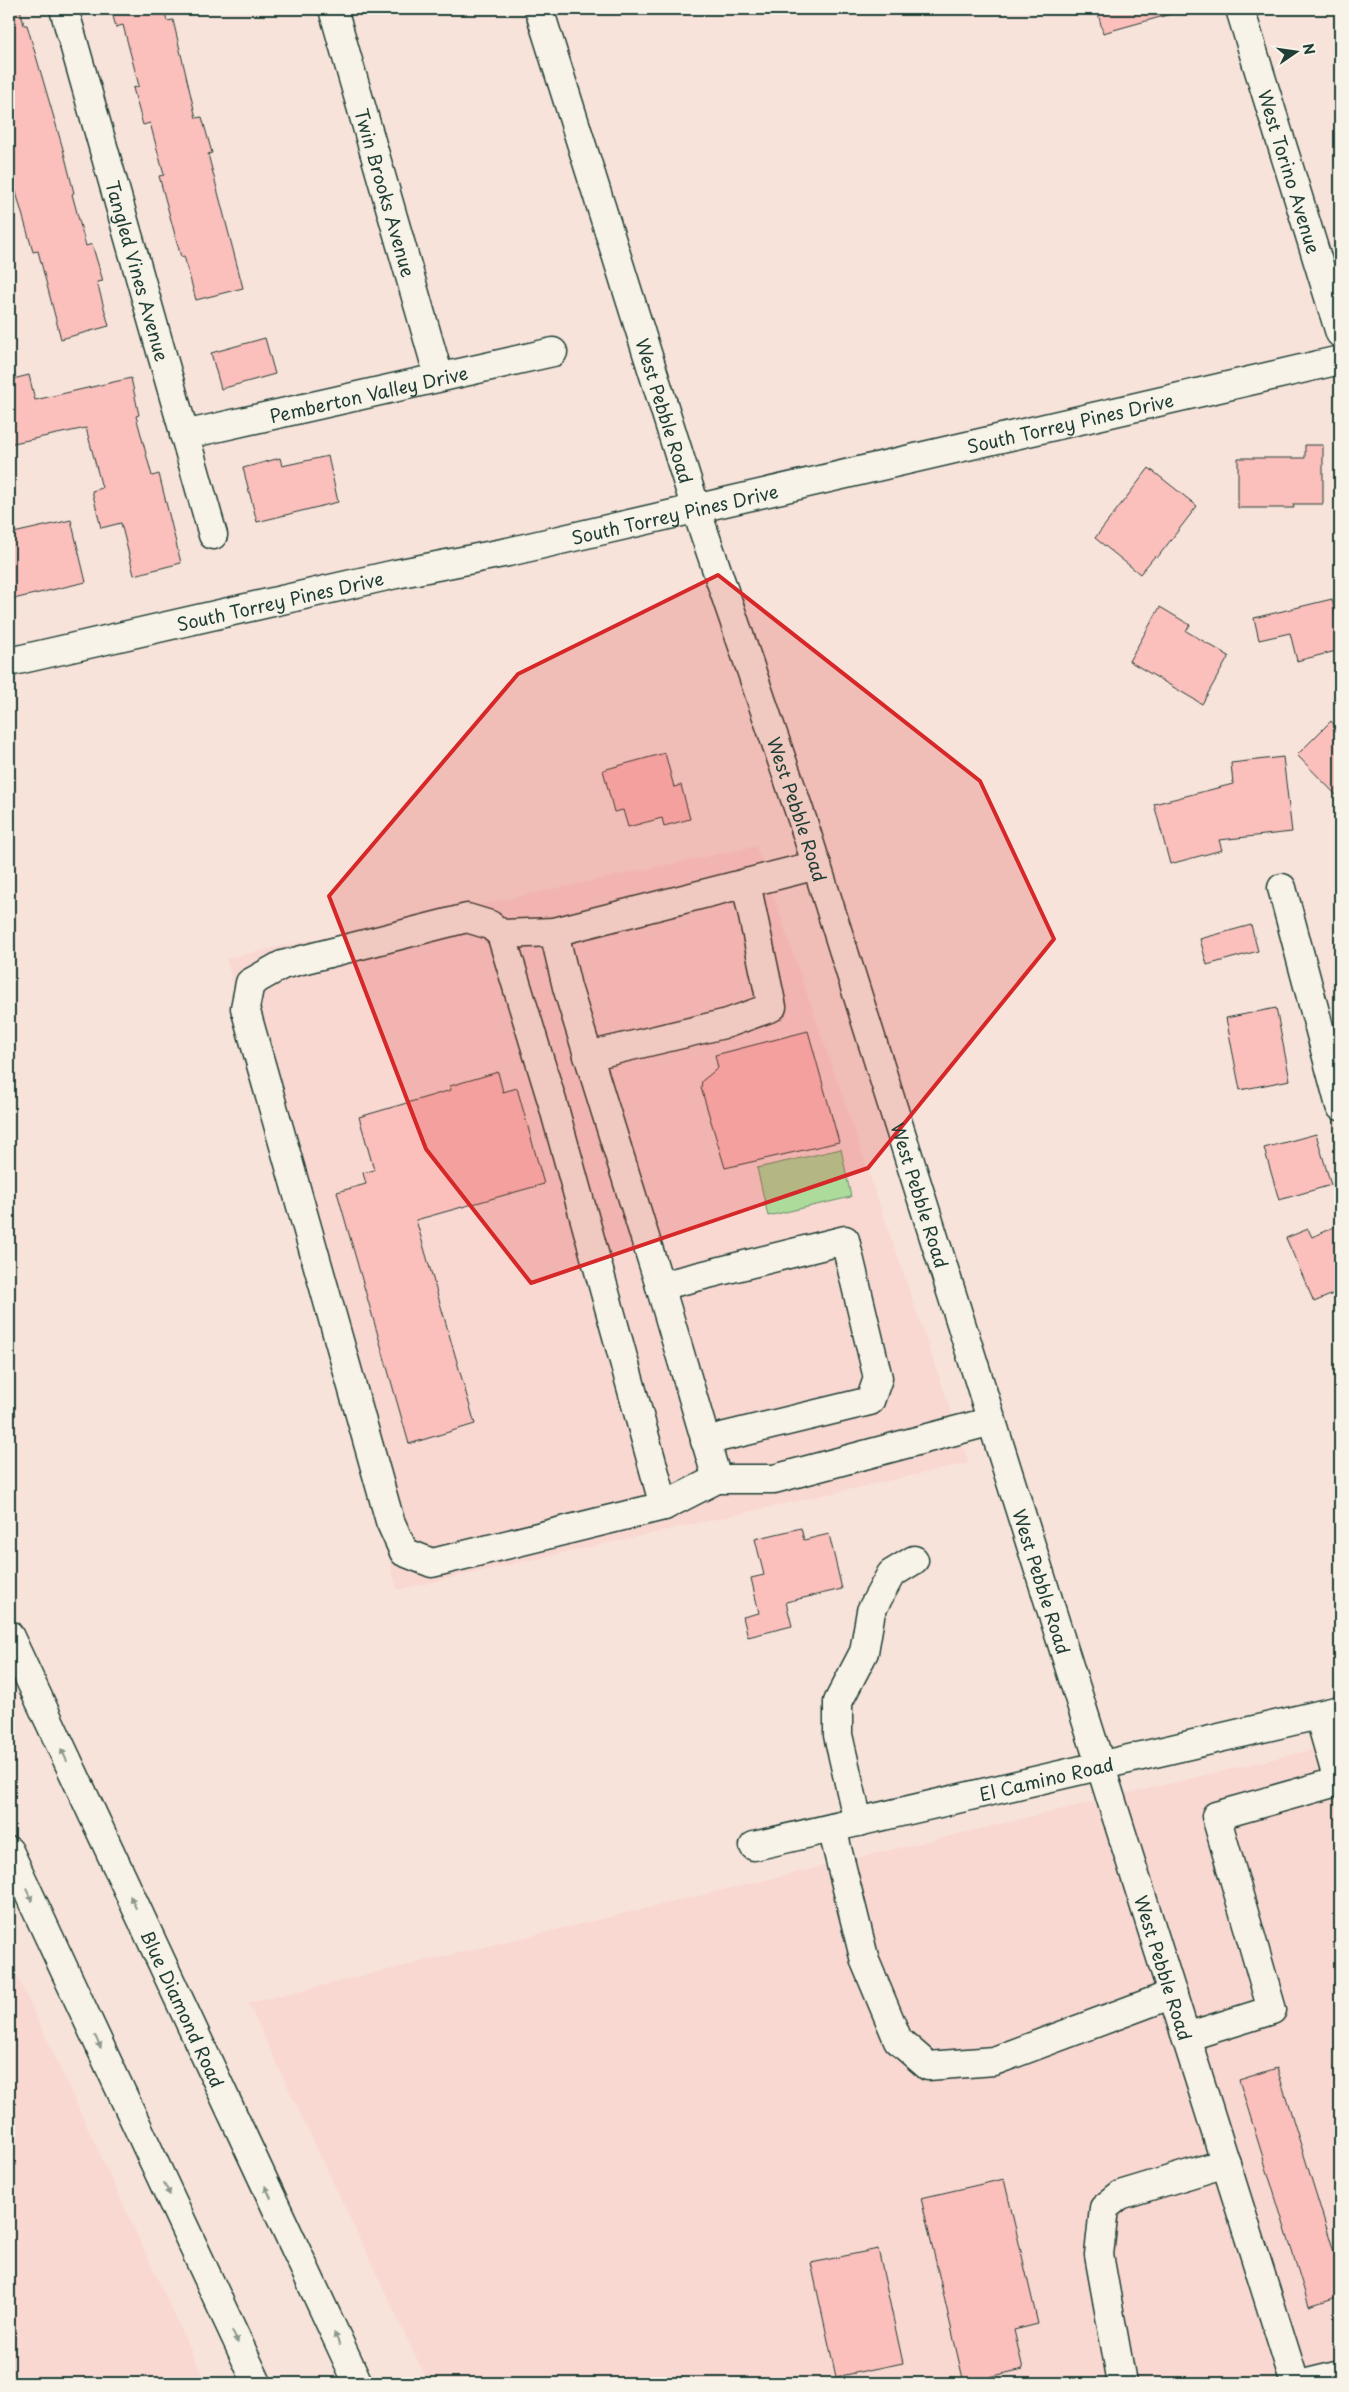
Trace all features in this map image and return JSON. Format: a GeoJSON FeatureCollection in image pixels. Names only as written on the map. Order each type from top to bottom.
{"type":"FeatureCollection","features":[{"type":"Feature","properties":{"kind":"main road","name":"Tangled Vines Avenue"},"geometry":{"type":"LineString","coordinates":[[64,9],[213,535]]}},
{"type":"Feature","properties":{"kind":"main road","name":"Twin Brooks Avenue"},"geometry":{"type":"LineString","coordinates":[[333,9],[439,377]]}},
{"type":"Feature","properties":{"kind":"main road","name":"West Pebble Road"},"geometry":{"type":"LineString","coordinates":[[539,9],[696,509],[817,865],[1295,2383]]}},
{"type":"Feature","properties":{"kind":"main road","name":"West Torino Avenue"},"geometry":{"type":"LineString","coordinates":[[1240,9],[1340,334]]}},
{"type":"Feature","properties":{"kind":"main road","name":"Pemberton Valley Drive"},"geometry":{"type":"LineString","coordinates":[[184,435],[553,352]]}},
{"type":"Feature","properties":{"kind":"main road","name":"South Torrey Pines Drive"},"geometry":{"type":"LineString","coordinates":[[9,662],[696,509],[1340,360]]}},
{"type":"Feature","properties":{"kind":"main road"},"geometry":{"type":"LineString","coordinates":[[501,934],[554,932],[817,865]]}},
{"type":"Feature","properties":{"kind":"main road"},"geometry":{"type":"LineString","coordinates":[[588,1056],[728,1022],[772,1007],[746,883]]}},
{"type":"Feature","properties":{"kind":"main road"},"geometry":{"type":"LineString","coordinates":[[1282,888],[1340,1106]]}},
{"type":"Feature","properties":{"kind":"main road"},"geometry":{"type":"LineString","coordinates":[[664,1506],[552,1101],[501,934],[490,925],[467,918],[282,965],[250,983],[245,1008],[390,1521],[404,1552],[432,1563],[664,1506],[717,1479],[774,1479],[992,1421]]}},
{"type":"Feature","properties":{"kind":"main road"},"geometry":{"type":"LineString","coordinates":[[554,932],[567,987],[660,1286],[717,1479]]}},
{"type":"Feature","properties":{"kind":"main road"},"geometry":{"type":"LineString","coordinates":[[660,1286],[845,1240],[878,1378],[870,1401],[705,1441]]}},
{"type":"Feature","properties":{"kind":"main road"},"geometry":{"type":"LineString","coordinates":[[858,1822],[838,1735],[838,1702],[864,1652],[871,1611],[892,1574],[914,1560]]}},
{"type":"Feature","properties":{"kind":"main road","name":"Blue Diamond Road"},"geometry":{"type":"LineString","coordinates":[[9,1636],[358,2383]]}},
{"type":"Feature","properties":{"kind":"main road"},"geometry":{"type":"LineString","coordinates":[[1186,2037],[1272,2010],[1216,1816],[1339,1781],[1330,1713]]}},
{"type":"Feature","properties":{"kind":"main road","name":"El Camino Road"},"geometry":{"type":"LineString","coordinates":[[754,1846],[1330,1713]]}},
{"type":"Feature","properties":{"kind":"main road"},"geometry":{"type":"LineString","coordinates":[[832,1828],[865,1961],[898,2040],[928,2066],[994,2062],[1173,1994]]}},
{"type":"Feature","properties":{"kind":"main road"},"geometry":{"type":"LineString","coordinates":[[9,1850],[257,2383]]}},
{"type":"Feature","properties":{"kind":"main road"},"geometry":{"type":"LineString","coordinates":[[1122,2383],[1099,2254],[1104,2208],[1120,2195],[1226,2163]]}},
{"type":"Feature","properties":{"kind":"main road"},"geometry":{"type":"LineString","coordinates":[[1307,2383],[1340,2375]]}},
{"type":"Feature","properties":{"kind":"highlighted area"},"geometry":{"type":"Polygon","coordinates":[[[718,575],[980,781],[1054,939],[868,1168],[531,1283],[426,1149],[329,896],[518,674],[718,575]]]}},
{"type":"Feature","properties":{"kind":"shaded area"},"geometry":{"type":"Polygon","coordinates":[[[756,846],[969,1463],[397,1590],[226,958],[756,846]]]}},
{"type":"Feature","properties":{"kind":"shaded area"},"geometry":{"type":"Polygon","coordinates":[[[1340,1743],[1340,2383],[428,2383],[248,2003],[1340,1743]]]}},
{"type":"Feature","properties":{"kind":"shaded area"},"geometry":{"type":"Polygon","coordinates":[[[9,1958],[206,2383],[9,2383],[9,1958]]]}},
{"type":"Feature","properties":{"kind":"green space"},"geometry":{"type":"Polygon","coordinates":[[[841,1149],[851,1197],[768,1216],[757,1168],[841,1149]]]}},
{"type":"Feature","properties":{"kind":"building"},"geometry":{"type":"Polygon","coordinates":[[[9,9],[20,9],[24,25],[27,25],[63,149],[74,193],[72,194],[86,246],[92,244],[103,281],[97,282],[109,326],[61,339],[38,251],[33,252],[10,171],[14,171],[9,152],[9,9]]]}},
{"type":"Feature","properties":{"kind":"building"},"geometry":{"type":"Polygon","coordinates":[[[111,9],[164,9],[167,21],[173,20],[196,118],[202,117],[212,153],[208,154],[243,288],[196,300],[184,256],[181,257],[159,176],[164,175],[150,123],[143,125],[133,88],[139,86],[123,25],[116,27],[111,9]]]}},
{"type":"Feature","properties":{"kind":"building"},"geometry":{"type":"Polygon","coordinates":[[[1097,9],[1170,9],[1171,14],[1103,33],[1097,9]]]}},
{"type":"Feature","properties":{"kind":"building"},"geometry":{"type":"Polygon","coordinates":[[[265,338],[275,374],[221,389],[211,353],[265,338]]]}},
{"type":"Feature","properties":{"kind":"building"},"geometry":{"type":"Polygon","coordinates":[[[29,375],[35,400],[131,378],[139,415],[136,416],[152,476],[159,474],[181,563],[134,575],[121,523],[101,528],[92,491],[102,488],[86,428],[9,444],[9,380],[29,375]]]}},
{"type":"Feature","properties":{"kind":"building"},"geometry":{"type":"Polygon","coordinates":[[[1305,445],[1323,445],[1323,504],[1293,504],[1294,508],[1238,508],[1238,458],[1305,458],[1305,445]]]}},
{"type":"Feature","properties":{"kind":"building"},"geometry":{"type":"Polygon","coordinates":[[[328,456],[338,502],[257,522],[243,468],[280,458],[282,466],[328,456]]]}},
{"type":"Feature","properties":{"kind":"building"},"geometry":{"type":"Polygon","coordinates":[[[1149,468],[1197,506],[1157,558],[1155,556],[1140,574],[1095,538],[1149,468]]]}},
{"type":"Feature","properties":{"kind":"building"},"geometry":{"type":"Polygon","coordinates":[[[71,520],[86,582],[9,600],[9,534],[71,520]]]}},
{"type":"Feature","properties":{"kind":"building"},"geometry":{"type":"Polygon","coordinates":[[[1332,599],[1340,633],[1340,650],[1297,661],[1290,633],[1259,640],[1254,618],[1332,599]]]}},
{"type":"Feature","properties":{"kind":"building"},"geometry":{"type":"Polygon","coordinates":[[[1160,607],[1190,625],[1186,631],[1229,656],[1202,704],[1129,661],[1160,607]]]}},
{"type":"Feature","properties":{"kind":"building"},"geometry":{"type":"Polygon","coordinates":[[[1331,721],[1340,731],[1340,799],[1297,755],[1331,721]]]}},
{"type":"Feature","properties":{"kind":"building"},"geometry":{"type":"Polygon","coordinates":[[[665,753],[674,787],[681,785],[690,819],[664,826],[662,818],[628,827],[623,810],[614,812],[603,770],[665,753]]]}},
{"type":"Feature","properties":{"kind":"building"},"geometry":{"type":"Polygon","coordinates":[[[1283,757],[1292,832],[1219,840],[1222,850],[1170,864],[1154,804],[1233,784],[1231,763],[1283,757]]]}},
{"type":"Feature","properties":{"kind":"building"},"geometry":{"type":"Polygon","coordinates":[[[1251,925],[1258,951],[1207,965],[1200,939],[1251,925]]]}},
{"type":"Feature","properties":{"kind":"building"},"geometry":{"type":"Polygon","coordinates":[[[1276,1008],[1290,1080],[1240,1090],[1226,1018],[1276,1008]]]}},
{"type":"Feature","properties":{"kind":"building"},"geometry":{"type":"Polygon","coordinates":[[[808,1031],[839,1142],[725,1168],[701,1088],[702,1081],[718,1068],[715,1055],[808,1031]]]}},
{"type":"Feature","properties":{"kind":"building"},"geometry":{"type":"Polygon","coordinates":[[[498,1072],[503,1092],[517,1088],[544,1184],[416,1220],[475,1424],[409,1444],[337,1192],[366,1184],[363,1173],[374,1170],[359,1117],[451,1090],[450,1086],[498,1072]]]}},
{"type":"Feature","properties":{"kind":"building"},"geometry":{"type":"Polygon","coordinates":[[[1316,1134],[1331,1185],[1279,1200],[1264,1148],[1316,1134]]]}},
{"type":"Feature","properties":{"kind":"building"},"geometry":{"type":"Polygon","coordinates":[[[1340,1224],[1340,1291],[1314,1302],[1286,1238],[1308,1229],[1312,1237],[1340,1224]]]}},
{"type":"Feature","properties":{"kind":"building"},"geometry":{"type":"Polygon","coordinates":[[[801,1528],[804,1540],[829,1534],[842,1589],[786,1602],[792,1626],[748,1637],[743,1617],[759,1613],[751,1578],[764,1575],[755,1539],[801,1528]]]}},
{"type":"Feature","properties":{"kind":"building"},"geometry":{"type":"Polygon","coordinates":[[[1277,2068],[1340,2271],[1340,2296],[1309,2306],[1239,2080],[1277,2068]]]}},
{"type":"Feature","properties":{"kind":"building"},"geometry":{"type":"Polygon","coordinates":[[[1004,2179],[1038,2324],[1014,2330],[1023,2369],[964,2383],[921,2198],[1004,2179]]]}},
{"type":"Feature","properties":{"kind":"building"},"geometry":{"type":"Polygon","coordinates":[[[878,2249],[903,2363],[836,2377],[811,2263],[878,2249]]]}}]}
